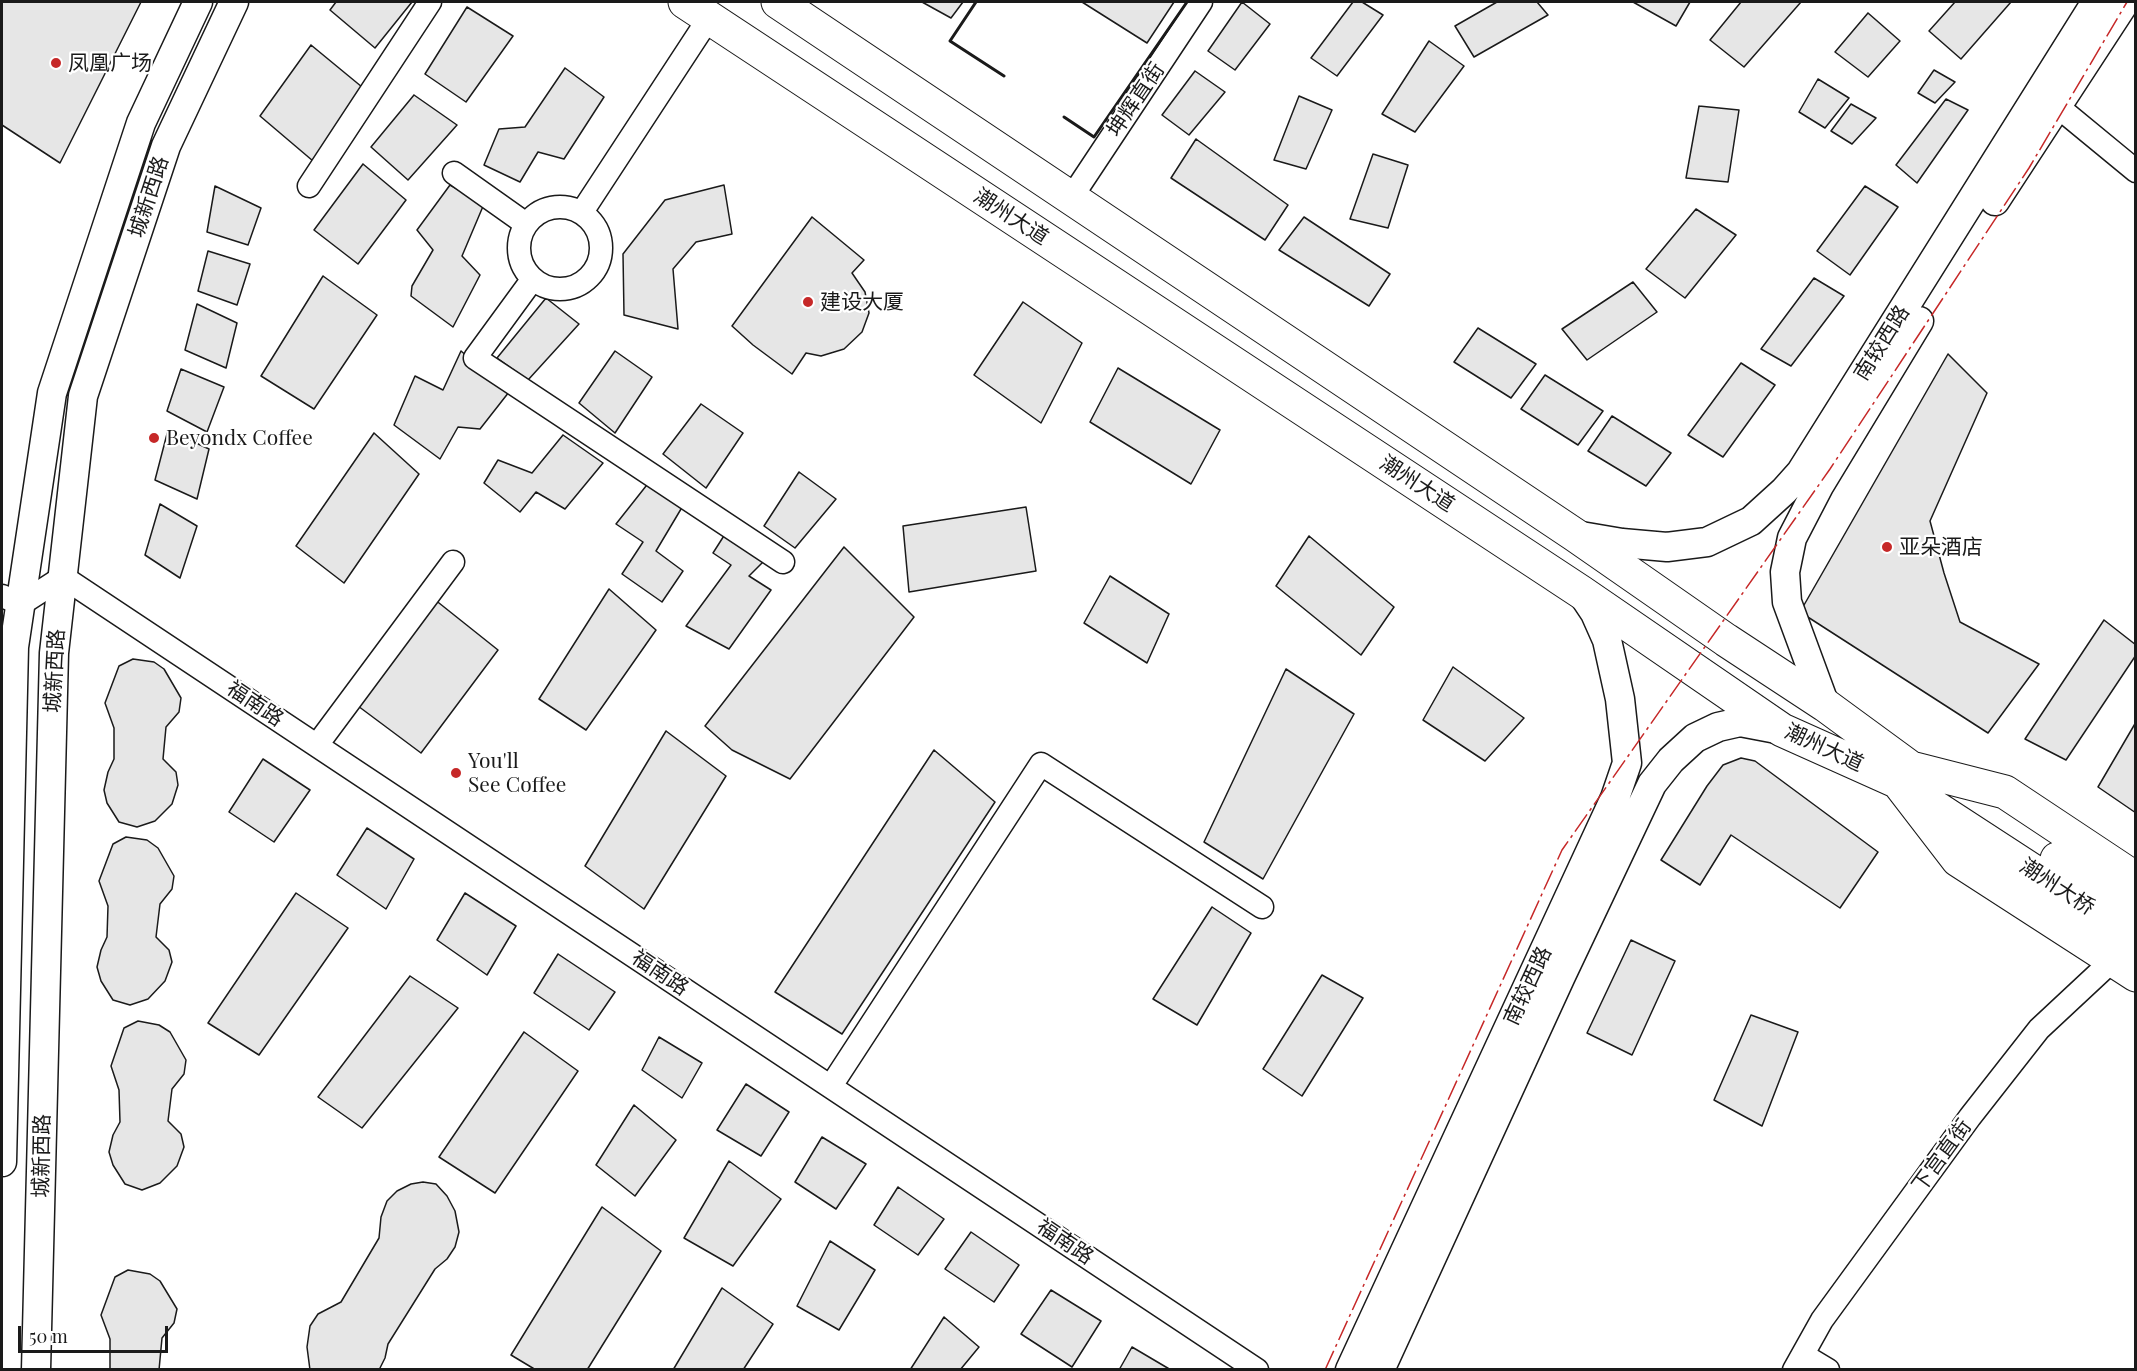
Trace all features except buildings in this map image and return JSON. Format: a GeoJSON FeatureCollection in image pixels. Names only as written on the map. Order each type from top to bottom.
{"type":"FeatureCollection","features":[{"type":"Feature","properties":{"kind":"highway","name":"潮州大道"},"geometry":{"type":"LineString","coordinates":[[778,2],[1825,705],[1904,775],[1958,860],[2128,958]]}},
{"type":"Feature","properties":{"kind":"highway","name":"潮州大道"},"geometry":{"type":"LineString","coordinates":[[697,10],[1581,592],[1782,730],[1904,775],[2005,792],[2136,879]]}},
{"type":"Feature","properties":{"kind":"highway"},"geometry":{"type":"LineString","coordinates":[[1904,775],[1985,826]]}},
{"type":"Feature","properties":{"kind":"highway","name":"潮州大桥"},"geometry":{"type":"LineString","coordinates":[[1985,826],[2136,910]]}},
{"type":"Feature","properties":{"kind":"highway","name":"潮州大桥"},"geometry":{"type":"LineString","coordinates":[[1985,826],[2128,958]]}},
{"type":"Feature","properties":{"kind":"main road","name":"城新西路"},"geometry":{"type":"LineString","coordinates":[[2,1162],[14,647],[11,600],[52,393],[141,123],[198,2]]}},
{"type":"Feature","properties":{"kind":"main road","name":"城新西路"},"geometry":{"type":"LineString","coordinates":[[36,1370],[54,653],[83,396],[166,146],[234,2]]}},
{"type":"Feature","properties":{"kind":"main road","name":"南较西路"},"geometry":{"type":"LineString","coordinates":[[1575,535],[1622,543],[1667,547],[1707,542],[1751,521],[1784,491],[1801,472],[2096,2]]}},
{"type":"Feature","properties":{"kind":"main road","name":"南较西路"},"geometry":{"type":"LineString","coordinates":[[1825,705],[1787,602],[1785,572],[1792,538],[1819,486],[1953,264],[2125,2]]}},
{"type":"Feature","properties":{"kind":"main road","name":"南较西路"},"geometry":{"type":"LineString","coordinates":[[1350,1370],[1616,798],[1627,763],[1620,699],[1607,640],[1595,613],[1581,592]]}},
{"type":"Feature","properties":{"kind":"main road","name":"南较西路"},"geometry":{"type":"LineString","coordinates":[[1380,1370],[1652,784],[1671,760],[1695,738],[1719,727],[1740,722],[1782,730]]}},
{"type":"Feature","properties":{"kind":"street"},"geometry":{"type":"LineString","coordinates":[[309,186],[430,2]]}},
{"type":"Feature","properties":{"kind":"street","name":"坤辉直街"},"geometry":{"type":"LineString","coordinates":[[1071,198],[1201,2]]}},
{"type":"Feature","properties":{"kind":"street"},"geometry":{"type":"LineString","coordinates":[[582,212],[697,10]]}},
{"type":"Feature","properties":{"kind":"street"},"geometry":{"type":"LineString","coordinates":[[2057,106],[2136,171]]}},
{"type":"Feature","properties":{"kind":"street"},"geometry":{"type":"LineString","coordinates":[[454,173],[526,224]]}},
{"type":"Feature","properties":{"kind":"street"},"geometry":{"type":"LineString","coordinates":[[554,206],[568,207],[582,212],[592,221],[601,246],[600,260],[594,272],[584,282],[571,288],[558,290],[532,280],[518,256],[518,243],[522,229],[530,218],[541,210],[554,206]]}},
{"type":"Feature","properties":{"kind":"street"},"geometry":{"type":"LineString","coordinates":[[532,280],[475,358],[783,562]]}},
{"type":"Feature","properties":{"kind":"street"},"geometry":{"type":"LineString","coordinates":[[317,745],[453,562]]}},
{"type":"Feature","properties":{"kind":"street"},"geometry":{"type":"LineString","coordinates":[[11,600],[63,577]]}},
{"type":"Feature","properties":{"kind":"street","name":"福南路"},"geometry":{"type":"LineString","coordinates":[[63,577],[1257,1370]]}},
{"type":"Feature","properties":{"kind":"street"},"geometry":{"type":"LineString","coordinates":[[831,1086],[1041,764],[1262,907]]}},
{"type":"Feature","properties":{"kind":"street","name":"下宫直街"},"geometry":{"type":"LineString","coordinates":[[1799,1362],[1822,1320],[1970,1117],[2032,1038],[2128,958]]}},
{"type":"Feature","properties":{"kind":"street"},"geometry":{"type":"LineString","coordinates":[[1799,1362],[1828,1370]]}},
{"type":"Feature","properties":{"kind":"wall"},"geometry":{"type":"LineString","coordinates":[[976,2],[950,41],[1004,76]]}},
{"type":"Feature","properties":{"kind":"wall"},"geometry":{"type":"LineString","coordinates":[[1064,117],[1094,137],[1187,2]]}},
{"type":"Feature","properties":{"kind":"power"},"geometry":{"type":"LineString","coordinates":[[1325,1370],[1562,850],[1830,469],[2029,168],[2127,2]]}},
{"type":"Feature","properties":{"kind":"place","name":"凤凰广场"},"geometry":{"type":"Point","coordinates":[56,63]}},
{"type":"Feature","properties":{"kind":"place","name":"建设大厦"},"geometry":{"type":"Point","coordinates":[808,302]}},
{"type":"Feature","properties":{"kind":"place","name":"Beyondx Coffee"},"geometry":{"type":"Point","coordinates":[154,438]}},
{"type":"Feature","properties":{"kind":"place","name":"亚朵酒店"},"geometry":{"type":"Point","coordinates":[1887,547]}},
{"type":"Feature","properties":{"kind":"place","name":"You'll See Coffee"},"geometry":{"type":"Point","coordinates":[456,773]}}]}
